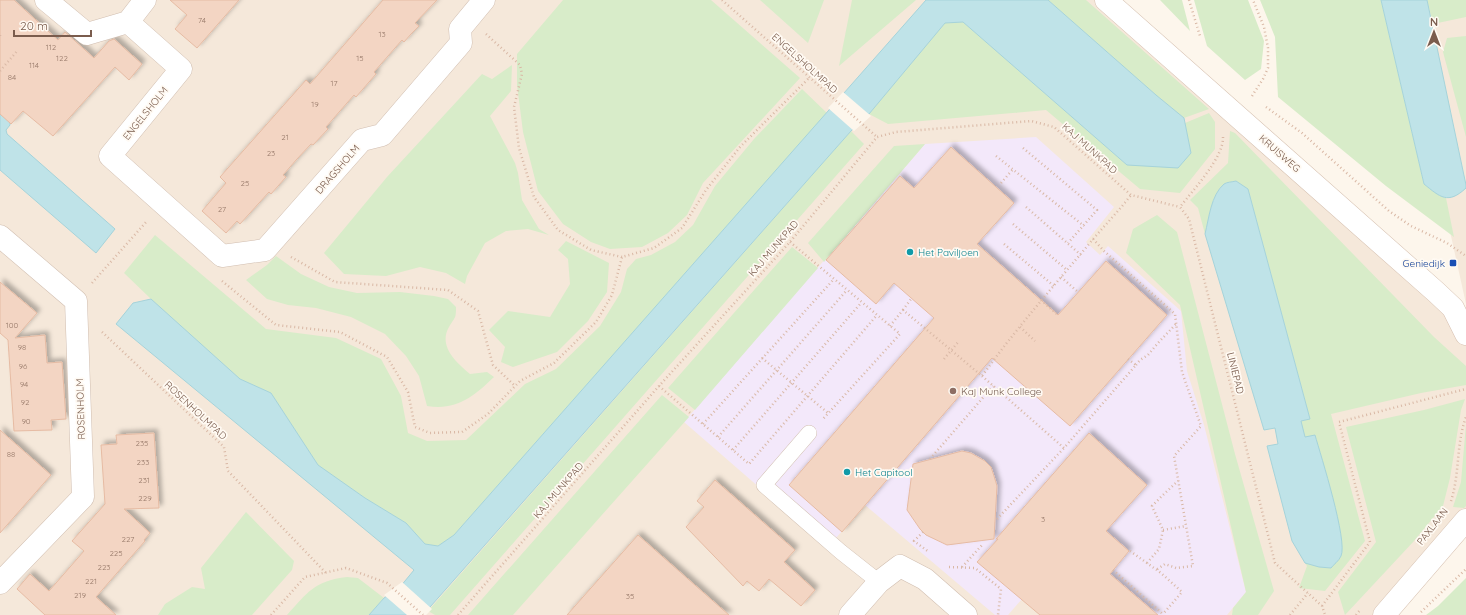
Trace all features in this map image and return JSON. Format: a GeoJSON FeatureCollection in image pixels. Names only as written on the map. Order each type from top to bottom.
{"type":"FeatureCollection","features":[{"type":"Feature","properties":{"kind":"street"},"geometry":{"type":"LineString","coordinates":[[46,0],[87,34],[128,22],[145,0]]}},
{"type":"Feature","properties":{"kind":"street","name":"DRAGSHOLM"},"geometry":{"type":"LineString","coordinates":[[222,256],[265,250],[362,140],[382,135],[461,43],[460,29],[484,0]]}},
{"type":"Feature","properties":{"kind":"street","name":"KRUISWEG"},"geometry":{"type":"LineString","coordinates":[[1106,0],[1459,311],[1466,334]]}},
{"type":"Feature","properties":{"kind":"street","name":"ENGELSHOLM"},"geometry":{"type":"LineString","coordinates":[[128,22],[181,70],[110,156],[162,204]]}},
{"type":"Feature","properties":{"kind":"street"},"geometry":{"type":"LineString","coordinates":[[162,204],[222,256]]}},
{"type":"Feature","properties":{"kind":"street"},"geometry":{"type":"LineString","coordinates":[[0,236],[76,301]]}},
{"type":"Feature","properties":{"kind":"street","name":"ROSENHOLM"},"geometry":{"type":"LineString","coordinates":[[0,583],[83,497],[76,301]]}},
{"type":"Feature","properties":{"kind":"street","name":"PAXLAAN"},"geometry":{"type":"LineString","coordinates":[[1384,615],[1466,520]]}},
{"type":"Feature","properties":{"kind":"street"},"geometry":{"type":"LineString","coordinates":[[850,615],[879,582],[900,566],[925,579],[966,615]]}},
{"type":"Feature","properties":{"kind":"lane"},"geometry":{"type":"LineString","coordinates":[[809,433],[764,485],[841,552],[879,582]]}},
{"type":"Feature","properties":{"kind":"path","name":"ENGELSHOLMPAD"},"geometry":{"type":"LineString","coordinates":[[722,0],[877,137]]}},
{"type":"Feature","properties":{"kind":"path"},"geometry":{"type":"LineString","coordinates":[[1189,0],[1200,36]]}},
{"type":"Feature","properties":{"kind":"path"},"geometry":{"type":"LineString","coordinates":[[1253,0],[1264,27],[1268,48],[1268,68],[1252,96],[1258,101]]}},
{"type":"Feature","properties":{"kind":"path"},"geometry":{"type":"LineString","coordinates":[[469,19],[520,65],[522,74],[514,107],[519,148],[534,198],[558,230],[591,250],[622,257],[654,248],[682,228],[706,190],[740,147],[810,77]]}},
{"type":"Feature","properties":{"kind":"path"},"geometry":{"type":"LineString","coordinates":[[0,71],[18,50]]}},
{"type":"Feature","properties":{"kind":"path"},"geometry":{"type":"LineString","coordinates":[[1264,105],[1302,133],[1389,211],[1411,226],[1447,243],[1466,256]]}},
{"type":"Feature","properties":{"kind":"path","name":"KAJ MUNKPAD"},"geometry":{"type":"LineString","coordinates":[[458,615],[659,386],[790,242],[877,137],[896,132],[1031,121],[1054,127],[1131,195],[1180,207]]}},
{"type":"Feature","properties":{"kind":"path"},"geometry":{"type":"LineString","coordinates":[[1180,207],[1218,156],[1223,144],[1222,130]]}},
{"type":"Feature","properties":{"kind":"path"},"geometry":{"type":"LineString","coordinates":[[1023,148],[1097,210],[1068,243]]}},
{"type":"Feature","properties":{"kind":"path"},"geometry":{"type":"LineString","coordinates":[[996,156],[1014,168],[1084,226]]}},
{"type":"Feature","properties":{"kind":"path"},"geometry":{"type":"LineString","coordinates":[[1000,182],[1014,168]]}},
{"type":"Feature","properties":{"kind":"path"},"geometry":{"type":"LineString","coordinates":[[982,376],[1040,300],[1068,270],[1093,239],[1117,214],[1131,195]]}},
{"type":"Feature","properties":{"kind":"path"},"geometry":{"type":"LineString","coordinates":[[76,301],[162,204]]}},
{"type":"Feature","properties":{"kind":"path"},"geometry":{"type":"LineString","coordinates":[[1026,207],[1080,255]]}},
{"type":"Feature","properties":{"kind":"path","name":"LINIEPAD"},"geometry":{"type":"LineString","coordinates":[[1180,207],[1189,219],[1275,563],[1322,606],[1325,615]]}},
{"type":"Feature","properties":{"kind":"path"},"geometry":{"type":"LineString","coordinates":[[1013,224],[1068,270]]}},
{"type":"Feature","properties":{"kind":"path"},"geometry":{"type":"LineString","coordinates":[[1093,239],[1104,251],[1175,314],[1182,372],[1201,426],[1174,456],[1193,566],[1176,568],[1165,564],[1156,570]]}},
{"type":"Feature","properties":{"kind":"path"},"geometry":{"type":"LineString","coordinates":[[273,242],[291,258],[336,282],[448,290],[478,310],[493,365],[515,386]]}},
{"type":"Feature","properties":{"kind":"path"},"geometry":{"type":"LineString","coordinates":[[790,242],[900,334],[809,433]]}},
{"type":"Feature","properties":{"kind":"path"},"geometry":{"type":"LineString","coordinates":[[1004,244],[1054,286]]}},
{"type":"Feature","properties":{"kind":"path"},"geometry":{"type":"LineString","coordinates":[[222,256],[215,275],[276,325],[340,332],[387,357],[408,392],[415,427],[430,433],[462,432],[488,414],[520,381],[554,364],[596,322],[612,295],[622,257]]}},
{"type":"Feature","properties":{"kind":"path"},"geometry":{"type":"LineString","coordinates":[[1061,277],[1078,292]]}},
{"type":"Feature","properties":{"kind":"path"},"geometry":{"type":"LineString","coordinates":[[703,424],[834,278]]}},
{"type":"Feature","properties":{"kind":"path"},"geometry":{"type":"LineString","coordinates":[[718,437],[847,290]]}},
{"type":"Feature","properties":{"kind":"path"},"geometry":{"type":"LineString","coordinates":[[890,326],[911,299]]}},
{"type":"Feature","properties":{"kind":"path"},"geometry":{"type":"LineString","coordinates":[[1040,300],[1058,315]]}},
{"type":"Feature","properties":{"kind":"path","name":"ROSENHOLMPAD"},"geometry":{"type":"LineString","coordinates":[[76,301],[107,338],[224,447],[228,471],[326,572]]}},
{"type":"Feature","properties":{"kind":"path"},"geometry":{"type":"LineString","coordinates":[[734,450],[861,302]]}},
{"type":"Feature","properties":{"kind":"path"},"geometry":{"type":"LineString","coordinates":[[903,310],[982,376],[1064,448]]}},
{"type":"Feature","properties":{"kind":"path"},"geometry":{"type":"LineString","coordinates":[[659,386],[749,464],[877,315]]}},
{"type":"Feature","properties":{"kind":"path"},"geometry":{"type":"LineString","coordinates":[[997,519],[1064,448],[1140,360],[1148,355],[1176,324]]}},
{"type":"Feature","properties":{"kind":"path"},"geometry":{"type":"LineString","coordinates":[[1020,327],[1035,341]]}},
{"type":"Feature","properties":{"kind":"path"},"geometry":{"type":"LineString","coordinates":[[944,359],[959,341]]}},
{"type":"Feature","properties":{"kind":"path"},"geometry":{"type":"LineString","coordinates":[[762,358],[828,413]]}},
{"type":"Feature","properties":{"kind":"path"},"geometry":{"type":"LineString","coordinates":[[1128,359],[1136,365]]}},
{"type":"Feature","properties":{"kind":"path"},"geometry":{"type":"LineString","coordinates":[[930,459],[993,386]]}},
{"type":"Feature","properties":{"kind":"path"},"geometry":{"type":"LineString","coordinates":[[1322,606],[1370,542],[1339,422],[1466,389]]}},
{"type":"Feature","properties":{"kind":"path","name":"PAXLAAN"},"geometry":{"type":"LineString","coordinates":[[1449,506],[1454,491],[1461,436],[1466,417]]}},
{"type":"Feature","properties":{"kind":"path"},"geometry":{"type":"LineString","coordinates":[[1147,563],[1159,549],[1163,530],[1152,506],[1179,481]]}},
{"type":"Feature","properties":{"kind":"path"},"geometry":{"type":"LineString","coordinates":[[1163,530],[1186,526]]}},
{"type":"Feature","properties":{"kind":"path"},"geometry":{"type":"LineString","coordinates":[[923,532],[914,540],[932,554]]}},
{"type":"Feature","properties":{"kind":"path"},"geometry":{"type":"LineString","coordinates":[[962,568],[983,544]]}},
{"type":"Feature","properties":{"kind":"path"},"geometry":{"type":"LineString","coordinates":[[1113,570],[1164,615],[1182,592],[1130,551]]}},
{"type":"Feature","properties":{"kind":"path"},"geometry":{"type":"LineString","coordinates":[[944,563],[950,567],[975,568],[1000,589],[998,615]]}},
{"type":"Feature","properties":{"kind":"path"},"geometry":{"type":"LineString","coordinates":[[271,615],[305,577],[346,568],[387,583],[423,615]]}},
{"type":"Feature","properties":{"kind":"path"},"geometry":{"type":"LineString","coordinates":[[1418,615],[1466,569]]}},
{"type":"Feature","properties":{"kind":"path"},"geometry":{"type":"LineString","coordinates":[[1290,615],[1308,593]]}},
{"type":"Feature","properties":{"kind":"path"},"geometry":{"type":"LineString","coordinates":[[1356,615],[1361,609]]}},
{"type":"Feature","properties":{"kind":"shaded area"},"geometry":{"type":"Polygon","coordinates":[[[0,0],[1104,0],[1466,325],[1466,525],[1389,615],[0,615],[0,0]]]}},
{"type":"Feature","properties":{"kind":"shaded area"},"geometry":{"type":"Polygon","coordinates":[[[1399,0],[1466,0],[1466,304],[1399,0]]]}},
{"type":"Feature","properties":{"kind":"shaded area","name":"Kaj Munk College"},"geometry":{"type":"Polygon","coordinates":[[[1036,137],[1114,207],[1086,242],[1100,255],[1108,246],[1181,311],[1187,371],[1204,425],[1246,592],[1227,615],[1040,615],[1022,599],[1008,615],[995,615],[865,505],[828,547],[684,422],[925,144],[1036,137]]]}},
{"type":"Feature","properties":{"kind":"green space"},"geometry":{"type":"Polygon","coordinates":[[[563,0],[711,0],[800,78],[703,183],[687,215],[668,233],[642,247],[610,249],[591,242],[563,224],[538,191],[523,132],[517,85],[517,54],[563,0]]]}},
{"type":"Feature","properties":{"kind":"green space"},"geometry":{"type":"Polygon","coordinates":[[[760,0],[824,0],[808,43],[760,0]]]}},
{"type":"Feature","properties":{"kind":"green space"},"geometry":{"type":"Polygon","coordinates":[[[852,0],[916,0],[839,66],[852,0]]]}},
{"type":"Feature","properties":{"kind":"green space"},"geometry":{"type":"Polygon","coordinates":[[[1048,0],[1086,0],[1209,109],[1184,118],[1048,0]]]}},
{"type":"Feature","properties":{"kind":"green space"},"geometry":{"type":"Polygon","coordinates":[[[1160,0],[1182,0],[1190,31],[1160,0]]]}},
{"type":"Feature","properties":{"kind":"green space"},"geometry":{"type":"Polygon","coordinates":[[[1194,0],[1248,0],[1264,41],[1261,69],[1245,80],[1207,46],[1194,0]]]}},
{"type":"Feature","properties":{"kind":"green space"},"geometry":{"type":"Polygon","coordinates":[[[1260,0],[1381,0],[1424,184],[1439,195],[1446,198],[1454,237],[1386,186],[1278,97],[1275,37],[1260,0]]]}},
{"type":"Feature","properties":{"kind":"green space"},"geometry":{"type":"Polygon","coordinates":[[[1427,0],[1466,0],[1466,17],[1433,24],[1427,0]]]}},
{"type":"Feature","properties":{"kind":"green space"},"geometry":{"type":"Polygon","coordinates":[[[963,22],[1127,165],[1191,153],[1185,123],[1209,113],[1215,122],[1215,149],[1180,193],[1140,189],[1046,110],[888,124],[869,114],[945,23],[963,22]]]}},
{"type":"Feature","properties":{"kind":"green space"},"geometry":{"type":"Polygon","coordinates":[[[1466,36],[1466,137],[1443,52],[1447,38],[1466,36]]]}},
{"type":"Feature","properties":{"kind":"green space"},"geometry":{"type":"Polygon","coordinates":[[[512,65],[511,91],[490,116],[515,163],[522,200],[539,229],[549,235],[528,229],[506,231],[485,243],[467,276],[465,284],[446,273],[420,267],[386,276],[344,274],[324,253],[387,177],[482,74],[492,79],[512,65]]]}},
{"type":"Feature","properties":{"kind":"green space"},"geometry":{"type":"Polygon","coordinates":[[[802,89],[827,113],[454,535],[438,546],[425,544],[406,523],[365,498],[318,465],[271,393],[240,379],[124,273],[155,235],[266,329],[336,338],[381,359],[401,396],[408,433],[427,441],[466,440],[525,384],[556,369],[600,326],[621,292],[627,269],[636,259],[651,255],[675,242],[693,225],[715,186],[754,139],[802,89]]]}},
{"type":"Feature","properties":{"kind":"green space"},"geometry":{"type":"Polygon","coordinates":[[[851,131],[864,144],[450,615],[435,615],[428,611],[851,131]]]}},
{"type":"Feature","properties":{"kind":"green space"},"geometry":{"type":"Polygon","coordinates":[[[1230,131],[1235,133],[1434,337],[1466,366],[1466,385],[1421,393],[1331,414],[1365,541],[1325,591],[1299,588],[1307,566],[1305,563],[1330,568],[1315,435],[1305,438],[1301,421],[1310,419],[1248,189],[1236,181],[1224,184],[1213,200],[1205,234],[1198,208],[1190,200],[1228,163],[1230,131]]]}},
{"type":"Feature","properties":{"kind":"green space"},"geometry":{"type":"Polygon","coordinates":[[[925,144],[824,262],[808,243],[894,146],[925,144]]]}},
{"type":"Feature","properties":{"kind":"green space"},"geometry":{"type":"Polygon","coordinates":[[[1157,215],[1177,232],[1235,454],[1274,591],[1258,615],[1232,615],[1233,608],[1246,592],[1180,305],[1126,253],[1133,229],[1157,215]]]}},
{"type":"Feature","properties":{"kind":"green space"},"geometry":{"type":"Polygon","coordinates":[[[566,241],[609,263],[607,292],[588,321],[557,352],[513,367],[501,362],[505,347],[489,330],[508,311],[550,317],[570,284],[568,259],[558,250],[566,241]]]}},
{"type":"Feature","properties":{"kind":"green space"},"geometry":{"type":"Polygon","coordinates":[[[792,247],[818,268],[695,410],[668,388],[792,247]]]}},
{"type":"Feature","properties":{"kind":"green space"},"geometry":{"type":"Polygon","coordinates":[[[276,256],[301,274],[329,287],[357,293],[400,292],[448,299],[456,307],[455,318],[446,334],[447,347],[450,353],[454,359],[470,374],[487,372],[494,377],[472,396],[456,404],[438,407],[427,406],[419,376],[406,356],[385,334],[351,317],[316,308],[288,305],[267,299],[246,280],[267,265],[276,256]]]}},
{"type":"Feature","properties":{"kind":"green space"},"geometry":{"type":"Polygon","coordinates":[[[662,395],[689,417],[513,615],[468,615],[662,395]]]}},
{"type":"Feature","properties":{"kind":"green space"},"geometry":{"type":"Polygon","coordinates":[[[1465,399],[1461,410],[1450,478],[1443,506],[1414,541],[1345,615],[1338,592],[1376,542],[1346,427],[1424,410],[1465,399]]]}},
{"type":"Feature","properties":{"kind":"green space"},"geometry":{"type":"Polygon","coordinates":[[[1466,424],[1466,506],[1464,508],[1453,507],[1461,482],[1466,424]]]}},
{"type":"Feature","properties":{"kind":"green space"},"geometry":{"type":"Polygon","coordinates":[[[246,512],[294,561],[292,570],[252,615],[158,615],[165,604],[192,587],[205,589],[201,568],[246,512]]]}},
{"type":"Feature","properties":{"kind":"green space"},"geometry":{"type":"Polygon","coordinates":[[[347,577],[358,578],[384,598],[369,615],[287,615],[312,589],[327,581],[347,577]]]}},
{"type":"Feature","properties":{"kind":"green space"},"geometry":{"type":"Polygon","coordinates":[[[1466,578],[1466,615],[1426,615],[1438,606],[1466,578]]]}},
{"type":"Feature","properties":{"kind":"water"},"geometry":{"type":"Polygon","coordinates":[[[926,0],[1048,0],[1184,118],[1191,153],[1178,168],[1127,165],[963,22],[945,23],[869,114],[851,131],[423,615],[369,615],[384,598],[400,587],[414,570],[116,324],[133,303],[151,299],[240,379],[271,393],[318,465],[365,498],[406,523],[425,544],[438,546],[454,535],[926,0]]]}},
{"type":"Feature","properties":{"kind":"water"},"geometry":{"type":"Polygon","coordinates":[[[1381,0],[1427,0],[1466,185],[1466,188],[1460,193],[1449,198],[1440,195],[1424,184],[1381,0]]]}},
{"type":"Feature","properties":{"kind":"water"},"geometry":{"type":"Polygon","coordinates":[[[0,111],[10,119],[10,125],[6,130],[7,134],[115,229],[96,253],[0,170],[0,111]]]}},
{"type":"Feature","properties":{"kind":"water"},"geometry":{"type":"Polygon","coordinates":[[[1236,181],[1248,189],[1310,419],[1301,421],[1305,437],[1315,435],[1333,498],[1341,534],[1342,547],[1340,558],[1331,568],[1319,567],[1305,563],[1292,541],[1267,446],[1278,444],[1275,428],[1264,430],[1205,234],[1211,207],[1216,194],[1224,184],[1236,181]]]}},
{"type":"Feature","properties":{"kind":"pier"},"geometry":{"type":"Polygon","coordinates":[[[843,92],[871,116],[854,131],[828,108],[843,92]]]}},
{"type":"Feature","properties":{"kind":"pier"},"geometry":{"type":"Polygon","coordinates":[[[402,582],[432,609],[426,615],[407,615],[384,595],[402,582]]]}},
{"type":"Feature","properties":{"kind":"building"},"geometry":{"type":"Polygon","coordinates":[[[0,0],[14,0],[58,40],[65,32],[94,58],[109,41],[114,39],[142,64],[129,80],[115,67],[53,136],[23,111],[11,124],[0,114],[0,0]]]}},
{"type":"Feature","properties":{"kind":"building"},"geometry":{"type":"Polygon","coordinates":[[[170,0],[239,0],[197,48],[175,29],[187,15],[170,0]]]}},
{"type":"Feature","properties":{"kind":"building"},"geometry":{"type":"Polygon","coordinates":[[[383,0],[437,0],[415,23],[419,26],[404,42],[402,40],[374,72],[376,74],[356,97],[354,95],[326,127],[328,129],[313,145],[311,144],[283,175],[286,177],[271,194],[269,192],[240,224],[237,221],[226,233],[202,211],[226,183],[220,177],[306,80],[310,84],[383,0]]]}},
{"type":"Feature","properties":{"kind":"building"},"geometry":{"type":"Polygon","coordinates":[[[951,147],[1014,203],[977,244],[1058,315],[1106,261],[1167,315],[1070,426],[992,358],[842,532],[789,485],[934,318],[894,283],[876,304],[826,260],[900,176],[914,188],[951,147]]]}},
{"type":"Feature","properties":{"kind":"building"},"geometry":{"type":"Polygon","coordinates":[[[0,282],[37,313],[15,338],[45,335],[47,363],[62,362],[66,419],[51,420],[52,430],[14,431],[8,340],[0,333],[0,282]]]}},
{"type":"Feature","properties":{"kind":"building"},"geometry":{"type":"Polygon","coordinates":[[[0,430],[51,475],[0,533],[0,430]]]}},
{"type":"Feature","properties":{"kind":"building"},"geometry":{"type":"Polygon","coordinates":[[[154,433],[159,508],[124,509],[150,533],[144,540],[145,541],[96,597],[116,615],[45,615],[17,589],[30,574],[49,591],[84,551],[72,541],[105,504],[101,445],[117,444],[116,435],[154,433]]]}},
{"type":"Feature","properties":{"kind":"building"},"geometry":{"type":"Polygon","coordinates":[[[1089,433],[1147,485],[1106,531],[1129,551],[1110,574],[1158,615],[1040,615],[977,562],[1089,433]]]}},
{"type":"Feature","properties":{"kind":"building"},"geometry":{"type":"Polygon","coordinates":[[[962,451],[971,453],[985,461],[991,467],[997,486],[994,539],[947,545],[926,535],[907,510],[913,464],[962,451]]]}},
{"type":"Feature","properties":{"kind":"building"},"geometry":{"type":"Polygon","coordinates":[[[715,480],[795,550],[784,562],[815,590],[801,606],[769,579],[759,591],[747,581],[743,586],[686,527],[704,507],[697,501],[715,480]]]}},
{"type":"Feature","properties":{"kind":"building"},"geometry":{"type":"Polygon","coordinates":[[[638,535],[729,615],[567,615],[638,535]]]}},
{"type":"Feature","properties":{"kind":"place","name":"Het Paviljoen"},"geometry":{"type":"Point","coordinates":[910,252]}},
{"type":"Feature","properties":{"kind":"place","name":"Geniedijk"},"geometry":{"type":"Point","coordinates":[1453,263]}},
{"type":"Feature","properties":{"kind":"place","name":"Kaj Munk College"},"geometry":{"type":"Point","coordinates":[953,391]}},
{"type":"Feature","properties":{"kind":"place","name":"Het Capitool"},"geometry":{"type":"Point","coordinates":[847,472]}}]}
